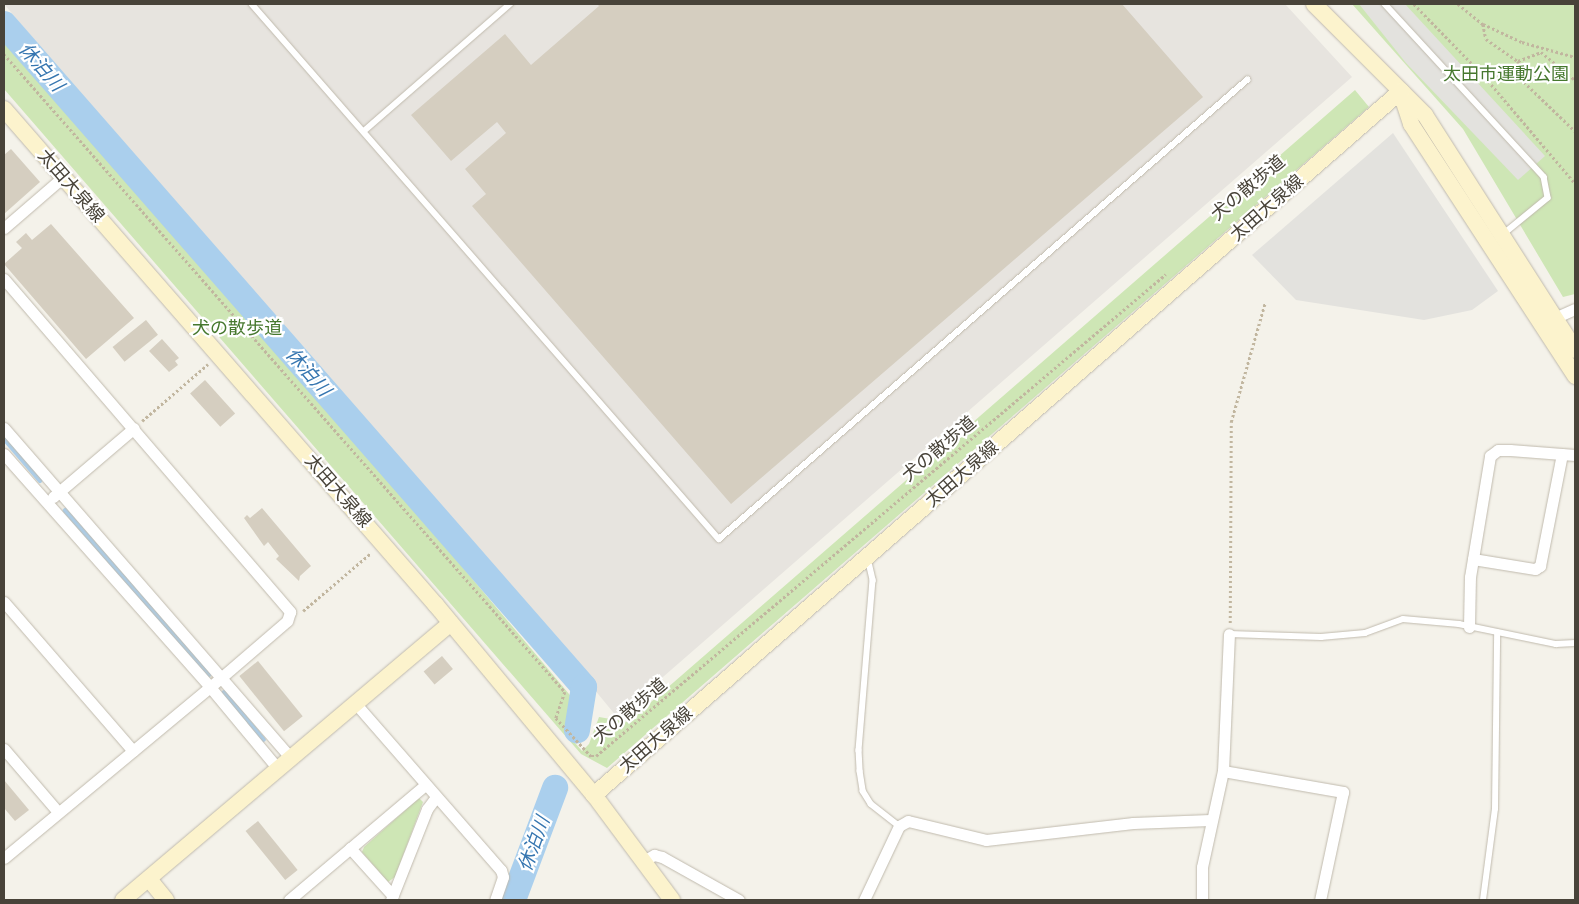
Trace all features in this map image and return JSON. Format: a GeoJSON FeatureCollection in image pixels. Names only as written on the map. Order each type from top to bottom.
{"type":"FeatureCollection","features":[{"type":"Feature","properties":{"kind":"main road"},"geometry":{"type":"LineString","coordinates":[[1314,4],[1425,115],[1496,240],[1548,321],[1575,376]]}},
{"type":"Feature","properties":{"kind":"main road","name":"太田大泉線"},"geometry":{"type":"LineString","coordinates":[[4,109],[451,623],[594,795],[1401,91]]}},
{"type":"Feature","properties":{"kind":"main road"},"geometry":{"type":"LineString","coordinates":[[1548,321],[1575,350]]}},
{"type":"Feature","properties":{"kind":"main road"},"geometry":{"type":"LineString","coordinates":[[132,898],[149,879],[451,623]]}},
{"type":"Feature","properties":{"kind":"main road"},"geometry":{"type":"LineString","coordinates":[[594,795],[672,900]]}},
{"type":"Feature","properties":{"kind":"main road"},"geometry":{"type":"LineString","coordinates":[[149,879],[166,900]]}},
{"type":"Feature","properties":{"kind":"street"},"geometry":{"type":"LineString","coordinates":[[4,228],[63,177]]}},
{"type":"Feature","properties":{"kind":"street"},"geometry":{"type":"LineString","coordinates":[[4,279],[288,606],[290,615],[287,621],[222,677],[4,858]]}},
{"type":"Feature","properties":{"kind":"street"},"geometry":{"type":"LineString","coordinates":[[1548,321],[1575,309]]}},
{"type":"Feature","properties":{"kind":"street"},"geometry":{"type":"LineString","coordinates":[[4,428],[291,758]]}},
{"type":"Feature","properties":{"kind":"street"},"geometry":{"type":"LineString","coordinates":[[46,502],[134,428]]}},
{"type":"Feature","properties":{"kind":"street"},"geometry":{"type":"LineString","coordinates":[[1469,626],[1473,559],[1490,456],[1504,450],[1575,455]]}},
{"type":"Feature","properties":{"kind":"street"},"geometry":{"type":"LineString","coordinates":[[4,454],[210,687],[278,769]]}},
{"type":"Feature","properties":{"kind":"street"},"geometry":{"type":"LineString","coordinates":[[1473,559],[1535,569],[1540,566],[1562,454]]}},
{"type":"Feature","properties":{"kind":"street"},"geometry":{"type":"LineString","coordinates":[[4,602],[134,751]]}},
{"type":"Feature","properties":{"kind":"street"},"geometry":{"type":"LineString","coordinates":[[1202,900],[1202,867],[1210,820],[1223,771],[1229,634]]}},
{"type":"Feature","properties":{"kind":"street"},"geometry":{"type":"LineString","coordinates":[[356,704],[501,870],[503,877],[495,900]]}},
{"type":"Feature","properties":{"kind":"street"},"geometry":{"type":"LineString","coordinates":[[4,749],[58,812]]}},
{"type":"Feature","properties":{"kind":"street"},"geometry":{"type":"LineString","coordinates":[[1223,771],[1343,792],[1320,900]]}},
{"type":"Feature","properties":{"kind":"street"},"geometry":{"type":"LineString","coordinates":[[289,900],[425,785]]}},
{"type":"Feature","properties":{"kind":"street"},"geometry":{"type":"LineString","coordinates":[[350,848],[392,898],[427,809],[436,797]]}},
{"type":"Feature","properties":{"kind":"street"},"geometry":{"type":"LineString","coordinates":[[864,900],[900,826],[908,821],[986,840],[1007,840],[1133,823],[1210,820]]}},
{"type":"Feature","properties":{"kind":"street"},"geometry":{"type":"LineString","coordinates":[[643,861],[654,855],[662,857],[739,900]]}},
{"type":"Feature","properties":{"kind":"lane"},"geometry":{"type":"LineString","coordinates":[[252,4],[719,539],[1246,80]]}},
{"type":"Feature","properties":{"kind":"lane"},"geometry":{"type":"LineString","coordinates":[[364,131],[510,4]]}},
{"type":"Feature","properties":{"kind":"lane"},"geometry":{"type":"LineString","coordinates":[[1385,4],[1544,177],[1548,198],[1496,240]]}},
{"type":"Feature","properties":{"kind":"lane"},"geometry":{"type":"LineString","coordinates":[[867,556],[872,588],[859,750],[860,771],[864,791],[871,804],[900,826]]}},
{"type":"Feature","properties":{"kind":"lane"},"geometry":{"type":"LineString","coordinates":[[1229,634],[1321,637],[1365,633],[1403,619],[1469,626],[1556,644],[1575,643]]}},
{"type":"Feature","properties":{"kind":"lane"},"geometry":{"type":"LineString","coordinates":[[1483,900],[1495,809],[1497,633]]}},
{"type":"Feature","properties":{"kind":"path"},"geometry":{"type":"LineString","coordinates":[[1414,4],[1485,77],[1575,182],[1575,187]]}},
{"type":"Feature","properties":{"kind":"path"},"geometry":{"type":"LineString","coordinates":[[1458,4],[1483,24],[1522,42],[1575,57]]}},
{"type":"Feature","properties":{"kind":"path"},"geometry":{"type":"LineString","coordinates":[[1483,24],[1486,39],[1518,61],[1524,82],[1575,132]]}},
{"type":"Feature","properties":{"kind":"path"},"geometry":{"type":"LineString","coordinates":[[1518,61],[1541,52],[1575,80]]}},
{"type":"Feature","properties":{"kind":"path","name":"犬の散歩道"},"geometry":{"type":"LineString","coordinates":[[4,54],[565,692],[556,718],[591,756],[596,756],[1173,268]]}},
{"type":"Feature","properties":{"kind":"path"},"geometry":{"type":"LineString","coordinates":[[1229,634],[1231,422],[1265,304]]}},
{"type":"Feature","properties":{"kind":"path"},"geometry":{"type":"LineString","coordinates":[[134,428],[209,363]]}},
{"type":"Feature","properties":{"kind":"path"},"geometry":{"type":"LineString","coordinates":[[290,615],[304,610],[371,553]]}},
{"type":"Feature","properties":{"kind":"shaded area"},"geometry":{"type":"Polygon","coordinates":[[[4,4],[1285,4],[1352,77],[617,717],[520,599],[120,141],[4,4]]]}},
{"type":"Feature","properties":{"kind":"shaded area"},"geometry":{"type":"Polygon","coordinates":[[[1359,4],[1405,4],[1545,156],[1518,180],[1406,63],[1359,4]]]}},
{"type":"Feature","properties":{"kind":"shaded area"},"geometry":{"type":"Polygon","coordinates":[[[1393,133],[1498,291],[1472,310],[1424,320],[1296,300],[1252,255],[1393,133]]]}},
{"type":"Feature","properties":{"kind":"green space","name":"太田市運動公園"},"geometry":{"type":"Polygon","coordinates":[[[1352,4],[1575,4],[1575,294],[1563,297],[1463,129],[1352,4]]]}},
{"type":"Feature","properties":{"kind":"green space","name":"犬の散歩道"},"geometry":{"type":"Polygon","coordinates":[[[4,36],[257,322],[574,700],[569,736],[582,751],[589,744],[599,717],[628,722],[1355,90],[1369,107],[607,768],[581,754],[4,89],[4,36]]]}},
{"type":"Feature","properties":{"kind":"green space"},"geometry":{"type":"Polygon","coordinates":[[[419,798],[423,802],[395,877],[388,882],[362,852],[364,847],[419,798]]]}},
{"type":"Feature","properties":{"kind":"building"},"geometry":{"type":"Polygon","coordinates":[[[597,4],[1122,4],[1203,97],[731,504],[472,206],[486,194],[465,169],[506,133],[497,122],[451,161],[411,115],[505,34],[531,65],[599,6],[597,4]]]}},
{"type":"Feature","properties":{"kind":"building"},"geometry":{"type":"Polygon","coordinates":[[[11,149],[40,182],[4,214],[4,155],[11,149]]]}},
{"type":"Feature","properties":{"kind":"building"},"geometry":{"type":"Polygon","coordinates":[[[51,224],[134,318],[86,359],[4,264],[22,248],[16,242],[26,233],[32,240],[51,224]]]}},
{"type":"Feature","properties":{"kind":"building"},"geometry":{"type":"Polygon","coordinates":[[[146,320],[158,335],[125,362],[113,347],[146,320]]]}},
{"type":"Feature","properties":{"kind":"building"},"geometry":{"type":"Polygon","coordinates":[[[162,339],[179,358],[175,361],[178,365],[169,372],[149,351],[162,339]]]}},
{"type":"Feature","properties":{"kind":"building"},"geometry":{"type":"Polygon","coordinates":[[[205,380],[235,413],[220,427],[190,393],[205,380]]]}},
{"type":"Feature","properties":{"kind":"building"},"geometry":{"type":"Polygon","coordinates":[[[262,508],[311,566],[300,576],[299,581],[276,559],[279,556],[268,542],[264,546],[244,518],[247,515],[250,518],[262,508]]]}},
{"type":"Feature","properties":{"kind":"building"},"geometry":{"type":"Polygon","coordinates":[[[442,656],[453,669],[435,684],[424,671],[442,656]]]}},
{"type":"Feature","properties":{"kind":"building"},"geometry":{"type":"Polygon","coordinates":[[[258,661],[303,716],[284,731],[239,676],[258,661]]]}},
{"type":"Feature","properties":{"kind":"building"},"geometry":{"type":"Polygon","coordinates":[[[4,780],[29,810],[15,821],[4,808],[4,780]]]}},
{"type":"Feature","properties":{"kind":"building"},"geometry":{"type":"Polygon","coordinates":[[[258,821],[298,870],[285,880],[246,831],[258,821]]]}},
{"type":"Feature","properties":{"kind":"waterway","name":"休泊川"},"geometry":{"type":"LineString","coordinates":[[4,24],[584,687],[577,730]]}},
{"type":"Feature","properties":{"kind":"waterway"},"geometry":{"type":"LineString","coordinates":[[4,438],[40,480]]}},
{"type":"Feature","properties":{"kind":"waterway"},"geometry":{"type":"LineString","coordinates":[[65,510],[208,674]]}},
{"type":"Feature","properties":{"kind":"waterway"},"geometry":{"type":"LineString","coordinates":[[224,692],[263,739]]}},
{"type":"Feature","properties":{"kind":"waterway","name":"休泊川"},"geometry":{"type":"LineString","coordinates":[[513,900],[555,788]]}}]}
